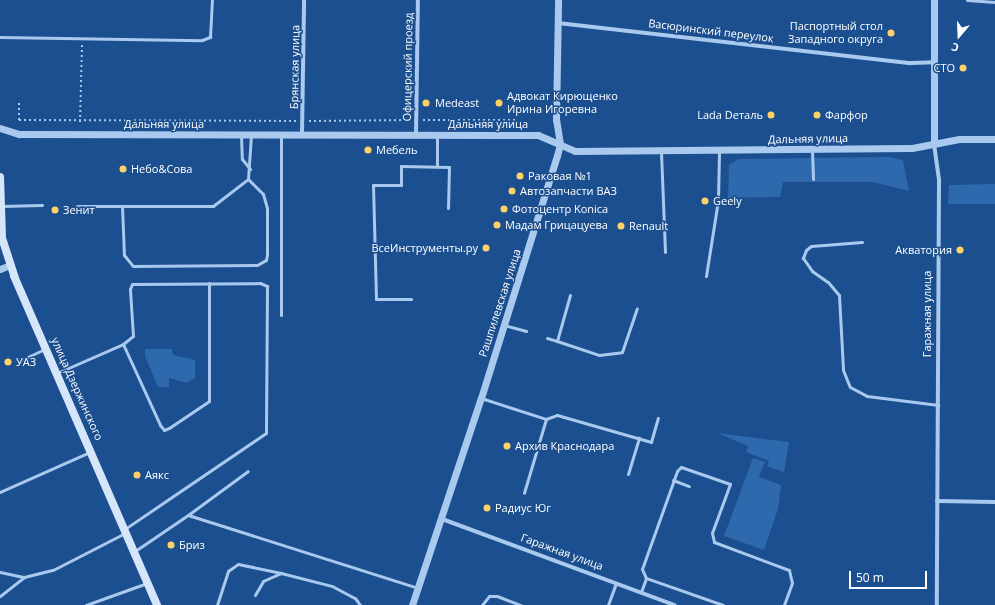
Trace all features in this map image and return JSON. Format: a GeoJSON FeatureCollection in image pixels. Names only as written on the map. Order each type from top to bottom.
{"type":"FeatureCollection","features":[{"type":"Feature","properties":{"kind":"main road","name":"улица Дзержинского"},"geometry":{"type":"LineString","coordinates":[[0,176],[2,238],[10,265],[92,451],[157,605]]}},
{"type":"Feature","properties":{"kind":"street","name":"Брянская улица"},"geometry":{"type":"LineString","coordinates":[[302,134],[304,0]]}},
{"type":"Feature","properties":{"kind":"street","name":"Офицерский проезд"},"geometry":{"type":"LineString","coordinates":[[416,135],[418,0]]}},
{"type":"Feature","properties":{"kind":"street","name":"Рашпилевская улица"},"geometry":{"type":"LineString","coordinates":[[414,604],[481,398],[560,144],[556,120],[558,0]]}},
{"type":"Feature","properties":{"kind":"street","name":"Гаражная улица"},"geometry":{"type":"LineString","coordinates":[[934,0],[934,144],[939,181],[937,605]]}},
{"type":"Feature","properties":{"kind":"street","name":"Васюринский переулок"},"geometry":{"type":"LineString","coordinates":[[557,23],[911,63],[934,62]]}},
{"type":"Feature","properties":{"kind":"street","name":"Дальняя улица"},"geometry":{"type":"LineString","coordinates":[[0,128],[19,134],[538,135],[575,151],[662,152],[912,148],[959,138],[995,139]]}},
{"type":"Feature","properties":{"kind":"street"},"geometry":{"type":"LineString","coordinates":[[0,270],[10,265]]}},
{"type":"Feature","properties":{"kind":"street"},"geometry":{"type":"LineString","coordinates":[[938,501],[995,502]]}},
{"type":"Feature","properties":{"kind":"street","name":"Гаражная улица"},"geometry":{"type":"LineString","coordinates":[[442,519],[675,605]]}},
{"type":"Feature","properties":{"kind":"lane"},"geometry":{"type":"LineString","coordinates":[[0,37],[202,40],[210,37],[212,0]]}},
{"type":"Feature","properties":{"kind":"lane"},"geometry":{"type":"LineString","coordinates":[[967,0],[995,2]]}},
{"type":"Feature","properties":{"kind":"lane"},"geometry":{"type":"LineString","coordinates":[[240,163],[242,158],[241,135]]}},
{"type":"Feature","properties":{"kind":"lane"},"geometry":{"type":"LineString","coordinates":[[77,206],[213,206],[248,179],[250,169],[251,135]]}},
{"type":"Feature","properties":{"kind":"lane"},"geometry":{"type":"LineString","coordinates":[[281,135],[281,315]]}},
{"type":"Feature","properties":{"kind":"lane"},"geometry":{"type":"LineString","coordinates":[[437,135],[437,166]]}},
{"type":"Feature","properties":{"kind":"lane"},"geometry":{"type":"LineString","coordinates":[[812,150],[813,179]]}},
{"type":"Feature","properties":{"kind":"lane"},"geometry":{"type":"LineString","coordinates":[[662,152],[665,252]]}},
{"type":"Feature","properties":{"kind":"lane"},"geometry":{"type":"LineString","coordinates":[[706,276],[718,200],[719,152]]}},
{"type":"Feature","properties":{"kind":"lane"},"geometry":{"type":"LineString","coordinates":[[242,158],[250,169]]}},
{"type":"Feature","properties":{"kind":"lane"},"geometry":{"type":"LineString","coordinates":[[411,299],[376,299],[373,185],[401,184],[401,166],[449,166],[448,208]]}},
{"type":"Feature","properties":{"kind":"lane"},"geometry":{"type":"LineString","coordinates":[[122,206],[124,255],[133,266],[257,266],[266,260],[267,255],[267,208],[263,194],[248,179]]}},
{"type":"Feature","properties":{"kind":"lane"},"geometry":{"type":"LineString","coordinates":[[0,206],[42,205]]}},
{"type":"Feature","properties":{"kind":"lane"},"geometry":{"type":"LineString","coordinates":[[862,242],[811,246],[806,250],[803,258],[812,271],[828,282],[839,295],[843,370],[850,387],[867,396],[938,405]]}},
{"type":"Feature","properties":{"kind":"lane"},"geometry":{"type":"LineString","coordinates":[[123,344],[162,428],[167,430],[206,403],[210,397],[209,283]]}},
{"type":"Feature","properties":{"kind":"lane"},"geometry":{"type":"LineString","coordinates":[[0,596],[24,577],[53,570],[125,530],[266,433],[267,286],[260,283],[132,284],[130,290],[134,336],[123,344],[58,373]]}},
{"type":"Feature","properties":{"kind":"lane"},"geometry":{"type":"LineString","coordinates":[[558,341],[570,295]]}},
{"type":"Feature","properties":{"kind":"lane"},"geometry":{"type":"LineString","coordinates":[[546,338],[599,355],[622,352],[637,308]]}},
{"type":"Feature","properties":{"kind":"lane"},"geometry":{"type":"LineString","coordinates":[[504,325],[526,331]]}},
{"type":"Feature","properties":{"kind":"lane"},"geometry":{"type":"LineString","coordinates":[[20,362],[47,348]]}},
{"type":"Feature","properties":{"kind":"lane"},"geometry":{"type":"LineString","coordinates":[[481,398],[546,419],[557,415],[651,442],[658,418]]}},
{"type":"Feature","properties":{"kind":"lane"},"geometry":{"type":"LineString","coordinates":[[524,493],[546,419]]}},
{"type":"Feature","properties":{"kind":"lane"},"geometry":{"type":"LineString","coordinates":[[628,474],[639,438]]}},
{"type":"Feature","properties":{"kind":"lane"},"geometry":{"type":"LineString","coordinates":[[0,492],[92,451]]}},
{"type":"Feature","properties":{"kind":"lane"},"geometry":{"type":"LineString","coordinates":[[641,592],[646,578],[642,569],[673,480],[681,467],[730,484],[712,537],[718,544],[790,570],[792,583],[784,605]]}},
{"type":"Feature","properties":{"kind":"lane"},"geometry":{"type":"LineString","coordinates":[[135,551],[188,515],[248,471]]}},
{"type":"Feature","properties":{"kind":"lane"},"geometry":{"type":"LineString","coordinates":[[673,480],[689,486]]}},
{"type":"Feature","properties":{"kind":"lane"},"geometry":{"type":"LineString","coordinates":[[188,515],[418,588]]}},
{"type":"Feature","properties":{"kind":"lane"},"geometry":{"type":"LineString","coordinates":[[217,605],[228,571],[238,564],[332,586],[355,598],[360,605]]}},
{"type":"Feature","properties":{"kind":"lane"},"geometry":{"type":"LineString","coordinates":[[0,572],[24,577]]}},
{"type":"Feature","properties":{"kind":"lane"},"geometry":{"type":"LineString","coordinates":[[255,595],[263,581],[281,573]]}},
{"type":"Feature","properties":{"kind":"lane"},"geometry":{"type":"LineString","coordinates":[[646,578],[723,605]]}},
{"type":"Feature","properties":{"kind":"lane"},"geometry":{"type":"LineString","coordinates":[[86,605],[149,583]]}},
{"type":"Feature","properties":{"kind":"lane"},"geometry":{"type":"LineString","coordinates":[[608,605],[616,583]]}},
{"type":"Feature","properties":{"kind":"lane"},"geometry":{"type":"LineString","coordinates":[[482,605],[489,596],[497,596],[521,605]]}},
{"type":"Feature","properties":{"kind":"path"},"geometry":{"type":"LineString","coordinates":[[80,122],[82,39]]}},
{"type":"Feature","properties":{"kind":"path"},"geometry":{"type":"LineString","coordinates":[[19,103],[19,120],[80,122],[518,120]]}},
{"type":"Feature","properties":{"kind":"shaded area"},"geometry":{"type":"Polygon","coordinates":[[[889,157],[903,160],[909,191],[873,182],[783,182],[780,197],[728,198],[729,165],[739,159],[889,157]]]}},
{"type":"Feature","properties":{"kind":"shaded area"},"geometry":{"type":"Polygon","coordinates":[[[995,184],[995,204],[948,204],[949,185],[995,184]]]}},
{"type":"Feature","properties":{"kind":"shaded area"},"geometry":{"type":"Polygon","coordinates":[[[145,349],[172,349],[173,355],[195,360],[195,378],[187,383],[169,378],[169,387],[158,387],[145,356],[145,349]]]}},
{"type":"Feature","properties":{"kind":"shaded area"},"geometry":{"type":"Polygon","coordinates":[[[717,433],[789,442],[784,472],[767,466],[769,461],[746,452],[748,446],[717,433]]]}},
{"type":"Feature","properties":{"kind":"shaded area"},"geometry":{"type":"Polygon","coordinates":[[[753,458],[765,462],[759,477],[781,485],[778,509],[764,550],[724,536],[753,458]]]}},
{"type":"Feature","properties":{"kind":"place","name":"Паспортный стол Западного округа"},"geometry":{"type":"Point","coordinates":[891,33]}},
{"type":"Feature","properties":{"kind":"place","name":"СТО"},"geometry":{"type":"Point","coordinates":[963,68]}},
{"type":"Feature","properties":{"kind":"place","name":"Medeast"},"geometry":{"type":"Point","coordinates":[426,103]}},
{"type":"Feature","properties":{"kind":"place","name":"Адвокат Кирющенко Ирина Игоревна"},"geometry":{"type":"Point","coordinates":[499,103]}},
{"type":"Feature","properties":{"kind":"place","name":"Lada Dеталь"},"geometry":{"type":"Point","coordinates":[771,115]}},
{"type":"Feature","properties":{"kind":"place","name":"Фарфор"},"geometry":{"type":"Point","coordinates":[817,115]}},
{"type":"Feature","properties":{"kind":"place","name":"Мебель"},"geometry":{"type":"Point","coordinates":[368,150]}},
{"type":"Feature","properties":{"kind":"place","name":"Небо&Сова"},"geometry":{"type":"Point","coordinates":[123,169]}},
{"type":"Feature","properties":{"kind":"place","name":"Раковая №1"},"geometry":{"type":"Point","coordinates":[520,176]}},
{"type":"Feature","properties":{"kind":"place","name":"Автозапчасти ВАЗ"},"geometry":{"type":"Point","coordinates":[512,191]}},
{"type":"Feature","properties":{"kind":"place","name":"Geely"},"geometry":{"type":"Point","coordinates":[705,201]}},
{"type":"Feature","properties":{"kind":"place","name":"Фотоцентр Konica"},"geometry":{"type":"Point","coordinates":[504,209]}},
{"type":"Feature","properties":{"kind":"place","name":"Зенит"},"geometry":{"type":"Point","coordinates":[55,210]}},
{"type":"Feature","properties":{"kind":"place","name":"Мадам Грицацуева"},"geometry":{"type":"Point","coordinates":[497,225]}},
{"type":"Feature","properties":{"kind":"place","name":"Renault"},"geometry":{"type":"Point","coordinates":[621,226]}},
{"type":"Feature","properties":{"kind":"place","name":"ВсеИнструменты.ру"},"geometry":{"type":"Point","coordinates":[486,248]}},
{"type":"Feature","properties":{"kind":"place","name":"Акватория"},"geometry":{"type":"Point","coordinates":[960,250]}},
{"type":"Feature","properties":{"kind":"place","name":"УАЗ"},"geometry":{"type":"Point","coordinates":[8,362]}},
{"type":"Feature","properties":{"kind":"place","name":"Архив Краснодара"},"geometry":{"type":"Point","coordinates":[507,446]}},
{"type":"Feature","properties":{"kind":"place","name":"Аякс"},"geometry":{"type":"Point","coordinates":[137,475]}},
{"type":"Feature","properties":{"kind":"place","name":"Радиус Юг"},"geometry":{"type":"Point","coordinates":[487,508]}},
{"type":"Feature","properties":{"kind":"place","name":"Бриз"},"geometry":{"type":"Point","coordinates":[171,545]}}]}
